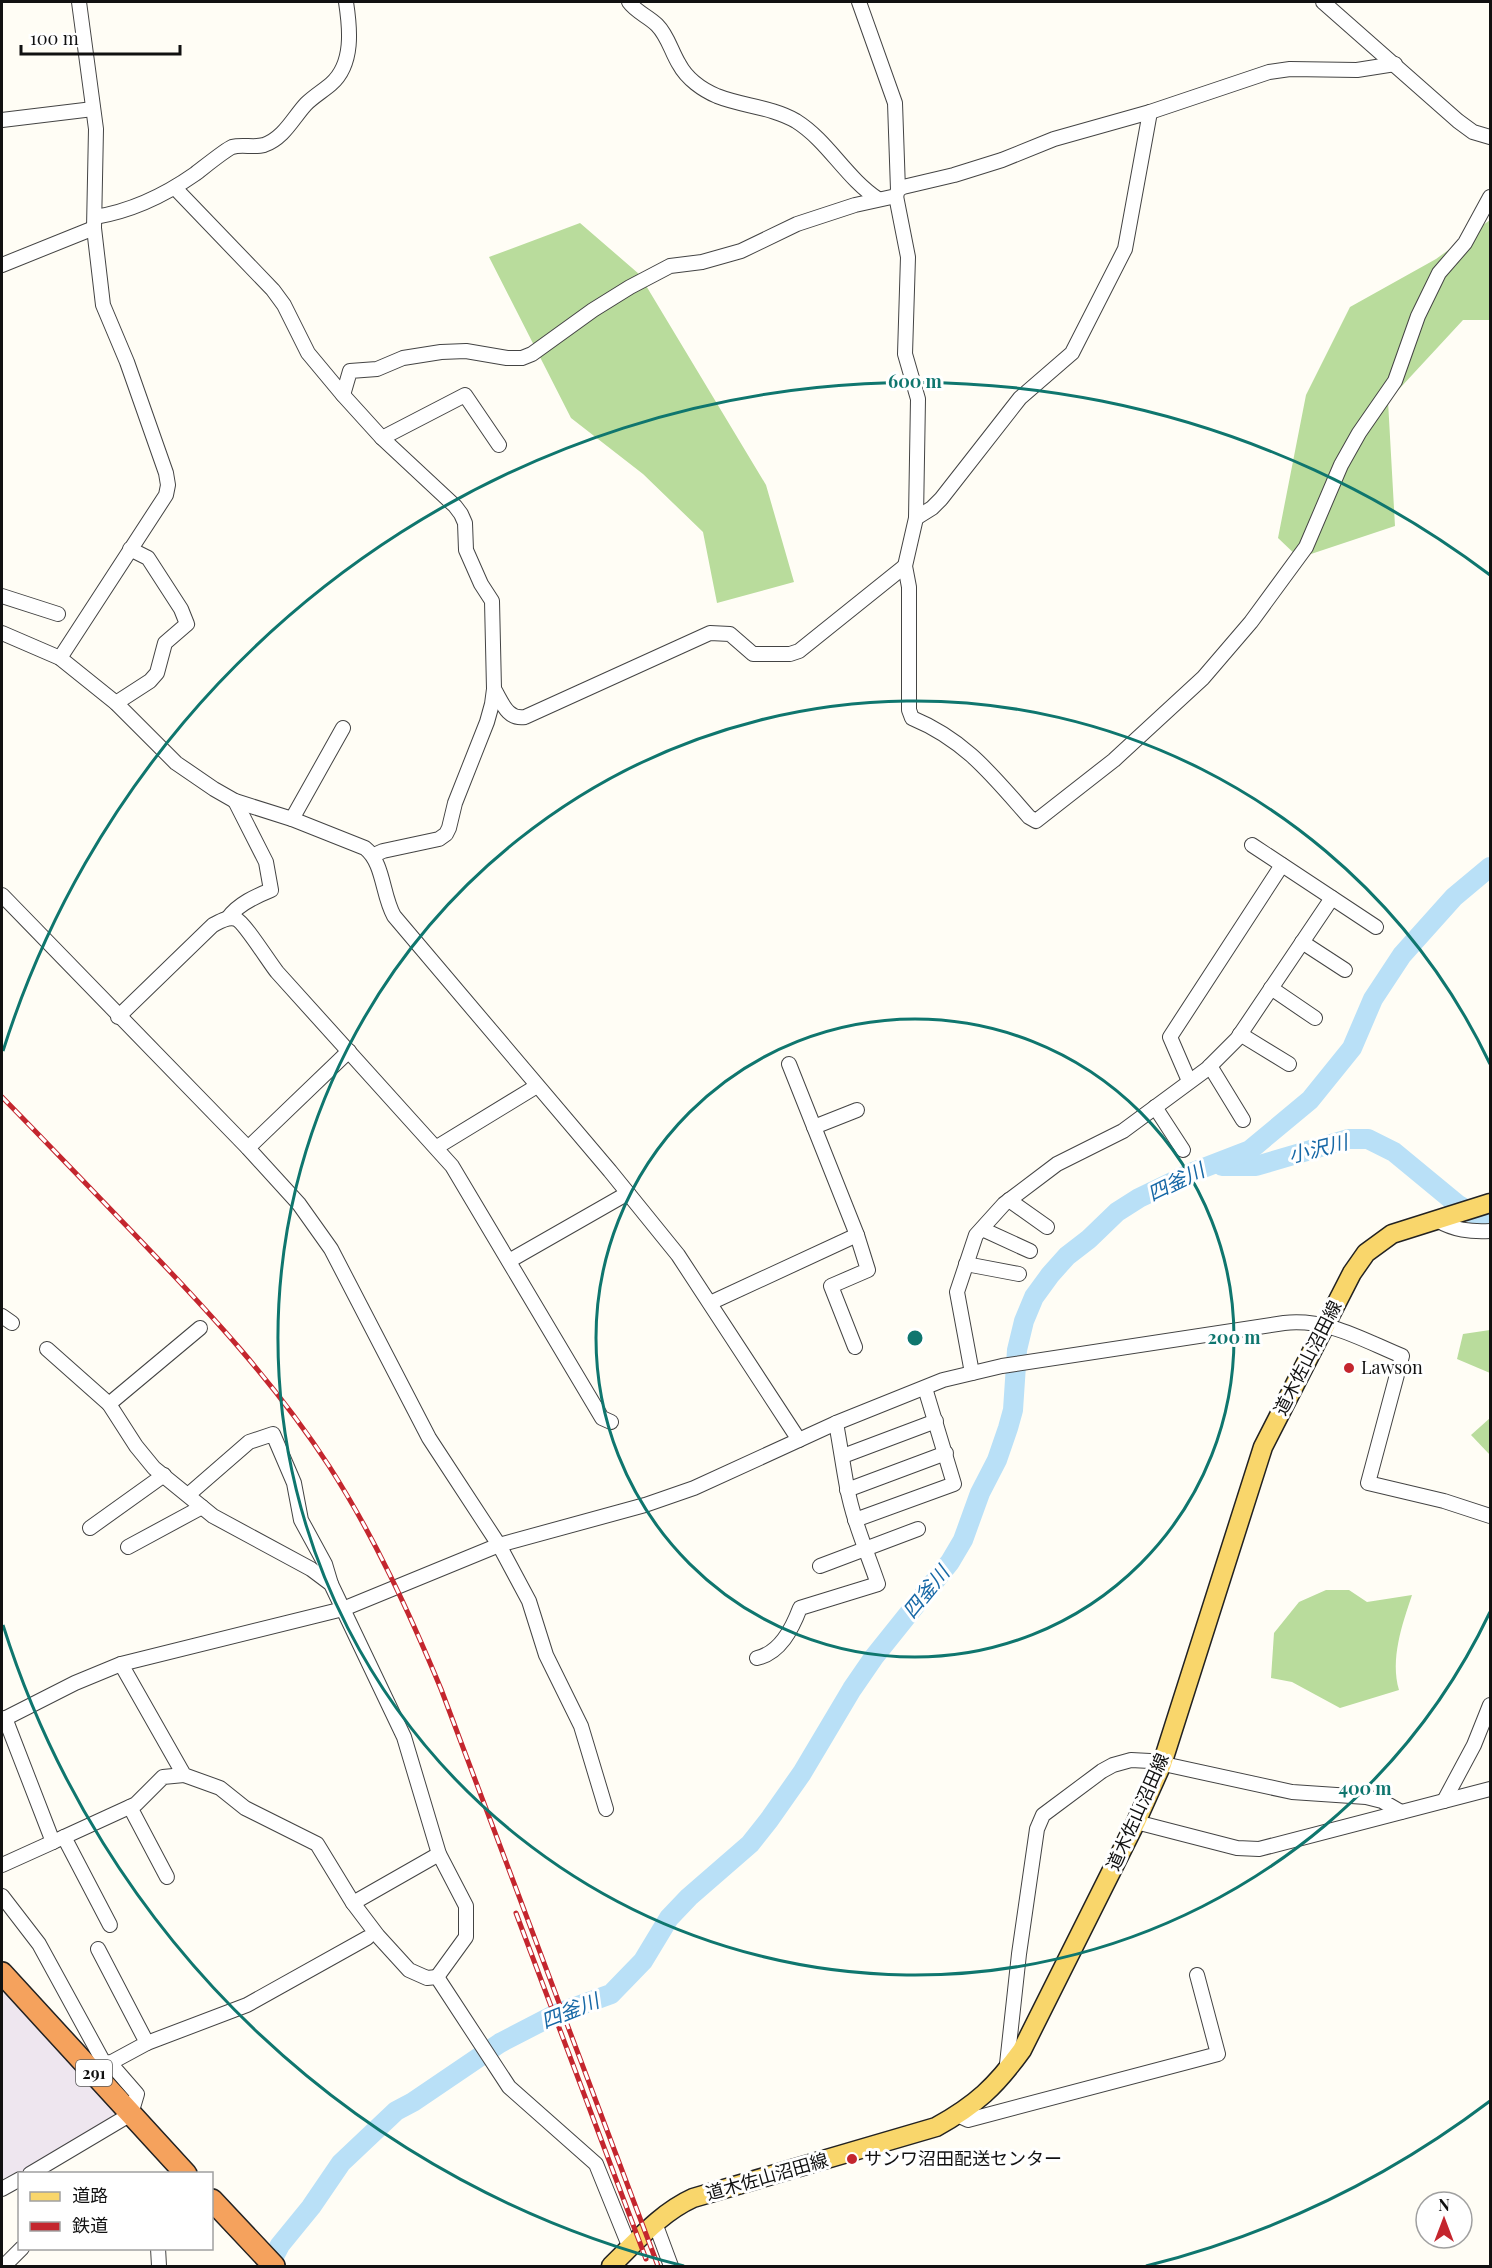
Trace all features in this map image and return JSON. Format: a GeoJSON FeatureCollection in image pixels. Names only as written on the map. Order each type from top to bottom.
{"type":"FeatureCollection","features":[{"type":"Feature","properties":{"kind":"highway","name":"291"},"geometry":{"type":"LineString","coordinates":[[2,1973],[184,2172]]}},
{"type":"Feature","properties":{"kind":"highway"},"geometry":{"type":"LineString","coordinates":[[213,2201],[274,2266]]}},
{"type":"Feature","properties":{"kind":"main road","name":"道木佐山沼田線"},"geometry":{"type":"LineString","coordinates":[[611,2266],[655,2223],[680,2204],[693,2198],[936,2127],[986,2094],[1006,2073],[1022,2050],[1136,1822],[1162,1764],[1263,1447],[1352,1273],[1366,1253],[1392,1234],[1486,1205]]}},
{"type":"Feature","properties":{"kind":"street"},"geometry":{"type":"LineString","coordinates":[[60,658],[166,495],[168,485],[166,473],[134,383],[103,306],[94,222],[96,129],[79,2]]}},
{"type":"Feature","properties":{"kind":"street"},"geometry":{"type":"LineString","coordinates":[[2,265],[94,222],[175,189],[230,148],[258,146],[273,140],[291,124],[306,104],[334,81],[345,64],[350,22],[346,2]]}},
{"type":"Feature","properties":{"kind":"street"},"geometry":{"type":"LineString","coordinates":[[629,2],[656,23],[663,32],[679,65],[694,82],[729,101],[795,120],[812,133],[863,189],[878,199]]}},
{"type":"Feature","properties":{"kind":"street"},"geometry":{"type":"LineString","coordinates":[[859,2],[895,104],[897,193],[908,256],[905,354],[918,399],[916,518],[906,566],[909,598],[909,710],[912,718],[934,728],[974,755],[1029,817],[1036,821],[1114,760],[1203,678],[1251,622],[1306,547],[1341,465],[1359,433],[1395,381],[1418,316],[1439,273],[1465,243],[1491,197]]}},
{"type":"Feature","properties":{"kind":"street"},"geometry":{"type":"LineString","coordinates":[[1323,2],[1458,121],[1473,132],[1491,137]]}},
{"type":"Feature","properties":{"kind":"street"},"geometry":{"type":"LineString","coordinates":[[343,395],[350,371],[377,369],[409,356],[457,351],[522,358],[532,354],[593,310],[670,266],[702,262],[741,251],[797,224],[1002,160],[1054,139],[1150,112],[1269,72],[1290,69],[1357,70],[1395,64]]}},
{"type":"Feature","properties":{"kind":"street"},"geometry":{"type":"LineString","coordinates":[[2,120],[93,109]]}},
{"type":"Feature","properties":{"kind":"street"},"geometry":{"type":"LineString","coordinates":[[916,518],[932,508],[941,498],[1020,398],[1072,352],[1125,249],[1150,112]]}},
{"type":"Feature","properties":{"kind":"street"},"geometry":{"type":"LineString","coordinates":[[175,189],[273,290],[284,305],[308,353],[343,395],[382,438],[455,506],[465,523],[466,550],[471,563],[492,601],[495,689],[487,723],[455,803],[446,834],[439,839],[374,855]]}},
{"type":"Feature","properties":{"kind":"street"},"geometry":{"type":"LineString","coordinates":[[382,438],[465,395],[499,445]]}},
{"type":"Feature","properties":{"kind":"street"},"geometry":{"type":"LineString","coordinates":[[116,703],[150,681],[157,673],[165,643],[187,624],[181,609],[148,558],[130,549]]}},
{"type":"Feature","properties":{"kind":"street"},"geometry":{"type":"LineString","coordinates":[[495,689],[510,715],[518,718],[525,717],[710,633],[730,634],[753,654],[794,653],[812,643],[906,566]]}},
{"type":"Feature","properties":{"kind":"street"},"geometry":{"type":"LineString","coordinates":[[2,596],[58,615]]}},
{"type":"Feature","properties":{"kind":"street"},"geometry":{"type":"LineString","coordinates":[[4,636],[60,658],[116,703],[177,763],[236,801],[292,819],[365,848],[374,855],[387,904],[394,916],[678,1255],[799,1440]]}},
{"type":"Feature","properties":{"kind":"street"},"geometry":{"type":"LineString","coordinates":[[292,819],[343,728]]}},
{"type":"Feature","properties":{"kind":"street"},"geometry":{"type":"LineString","coordinates":[[118,1017],[213,925],[228,918],[233,911],[256,896],[271,890],[266,862],[236,801]]}},
{"type":"Feature","properties":{"kind":"street"},"geometry":{"type":"LineString","coordinates":[[1252,845],[1376,927]]}},
{"type":"Feature","properties":{"kind":"street"},"geometry":{"type":"LineString","coordinates":[[1190,1081],[1170,1037],[1282,865]]}},
{"type":"Feature","properties":{"kind":"street"},"geometry":{"type":"LineString","coordinates":[[2,895],[118,1017],[248,1148],[299,1204],[331,1249],[429,1438],[499,1545],[529,1601],[546,1655],[581,1726],[606,1809]]}},
{"type":"Feature","properties":{"kind":"street"},"geometry":{"type":"LineString","coordinates":[[972,1373],[957,1292],[976,1235],[1010,1200],[1057,1164],[1123,1131],[1210,1066],[1240,1034],[1332,898]]}},
{"type":"Feature","properties":{"kind":"street"},"geometry":{"type":"LineString","coordinates":[[228,918],[236,919],[244,926],[260,952],[277,972],[437,1147],[463,1181],[602,1418],[611,1422]]}},
{"type":"Feature","properties":{"kind":"street"},"geometry":{"type":"LineString","coordinates":[[1302,942],[1345,970]]}},
{"type":"Feature","properties":{"kind":"street"},"geometry":{"type":"LineString","coordinates":[[1271,988],[1315,1018]]}},
{"type":"Feature","properties":{"kind":"street"},"geometry":{"type":"LineString","coordinates":[[1240,1034],[1288,1064]]}},
{"type":"Feature","properties":{"kind":"street"},"geometry":{"type":"LineString","coordinates":[[248,1148],[349,1052]]}},
{"type":"Feature","properties":{"kind":"street"},"geometry":{"type":"LineString","coordinates":[[789,1064],[857,1235],[868,1270],[831,1286],[855,1347]]}},
{"type":"Feature","properties":{"kind":"street"},"geometry":{"type":"LineString","coordinates":[[1210,1066],[1243,1120]]}},
{"type":"Feature","properties":{"kind":"street"},"geometry":{"type":"LineString","coordinates":[[437,1147],[537,1086]]}},
{"type":"Feature","properties":{"kind":"street"},"geometry":{"type":"LineString","coordinates":[[1155,1107],[1184,1150]]}},
{"type":"Feature","properties":{"kind":"street"},"geometry":{"type":"LineString","coordinates":[[814,1127],[857,1110]]}},
{"type":"Feature","properties":{"kind":"street"},"geometry":{"type":"LineString","coordinates":[[509,1261],[628,1193]]}},
{"type":"Feature","properties":{"kind":"street"},"geometry":{"type":"LineString","coordinates":[[1010,1200],[1047,1227]]}},
{"type":"Feature","properties":{"kind":"street"},"geometry":{"type":"LineString","coordinates":[[1437,1220],[1450,1228],[1472,1232],[1491,1232]]}},
{"type":"Feature","properties":{"kind":"street"},"geometry":{"type":"LineString","coordinates":[[982,1228],[1030,1251]]}},
{"type":"Feature","properties":{"kind":"street"},"geometry":{"type":"LineString","coordinates":[[710,1303],[857,1235]]}},
{"type":"Feature","properties":{"kind":"street"},"geometry":{"type":"LineString","coordinates":[[966,1264],[1019,1274]]}},
{"type":"Feature","properties":{"kind":"street"},"geometry":{"type":"LineString","coordinates":[[110,1925],[59,1839],[3,1719],[75,1683],[121,1664],[343,1610],[499,1545],[645,1505],[694,1488],[836,1423],[942,1380],[1002,1366],[1284,1323],[1302,1321],[1326,1324],[1402,1356],[1368,1483],[1443,1501],[1491,1516]]}},
{"type":"Feature","properties":{"kind":"street"},"geometry":{"type":"LineString","coordinates":[[109,1404],[200,1328]]}},
{"type":"Feature","properties":{"kind":"street"},"geometry":{"type":"LineString","coordinates":[[47,1349],[109,1404],[136,1446],[154,1468],[213,1516],[311,1569],[331,1584]]}},
{"type":"Feature","properties":{"kind":"street"},"geometry":{"type":"LineString","coordinates":[[855,1520],[954,1484],[925,1388]]}},
{"type":"Feature","properties":{"kind":"street"},"geometry":{"type":"LineString","coordinates":[[843,1456],[936,1421]]}},
{"type":"Feature","properties":{"kind":"street"},"geometry":{"type":"LineString","coordinates":[[757,1658],[767,1656],[791,1631],[800,1608],[878,1584],[847,1490],[836,1423]]}},
{"type":"Feature","properties":{"kind":"street"},"geometry":{"type":"LineString","coordinates":[[188,1495],[249,1442],[273,1434],[294,1483],[301,1520],[325,1564],[331,1584],[404,1737],[438,1854],[466,1906],[466,1937],[437,1977]]}},
{"type":"Feature","properties":{"kind":"street"},"geometry":{"type":"LineString","coordinates":[[847,1490],[945,1453]]}},
{"type":"Feature","properties":{"kind":"street"},"geometry":{"type":"LineString","coordinates":[[90,1528],[164,1476]]}},
{"type":"Feature","properties":{"kind":"street"},"geometry":{"type":"LineString","coordinates":[[128,1547],[202,1507]]}},
{"type":"Feature","properties":{"kind":"street"},"geometry":{"type":"LineString","coordinates":[[820,1566],[918,1529]]}},
{"type":"Feature","properties":{"kind":"street"},"geometry":{"type":"LineString","coordinates":[[121,1664],[184,1775]]}},
{"type":"Feature","properties":{"kind":"street"},"geometry":{"type":"LineString","coordinates":[[1444,1801],[1474,1745],[1491,1706]]}},
{"type":"Feature","properties":{"kind":"street"},"geometry":{"type":"LineString","coordinates":[[1006,2073],[1037,1829],[1043,1815],[1113,1765],[1131,1760],[1162,1764],[1292,1792],[1366,1797],[1382,1801],[1401,1812]]}},
{"type":"Feature","properties":{"kind":"street"},"geometry":{"type":"LineString","coordinates":[[2,1865],[136,1804],[163,1777],[184,1775],[220,1788],[245,1808],[317,1844],[378,1936],[409,1970],[427,1977],[437,1977]]}},
{"type":"Feature","properties":{"kind":"street"},"geometry":{"type":"LineString","coordinates":[[1136,1822],[1237,1848],[1259,1849],[1491,1789]]}},
{"type":"Feature","properties":{"kind":"street"},"geometry":{"type":"LineString","coordinates":[[130,1807],[167,1877]]}},
{"type":"Feature","properties":{"kind":"street"},"geometry":{"type":"LineString","coordinates":[[354,1903],[438,1854]]}},
{"type":"Feature","properties":{"kind":"street"},"geometry":{"type":"LineString","coordinates":[[2,1896],[39,1944],[103,2061],[110,2063],[137,2094],[131,2114],[33,2172]]}},
{"type":"Feature","properties":{"kind":"street"},"geometry":{"type":"LineString","coordinates":[[110,2063],[147,2043],[247,2005],[367,1938]]}},
{"type":"Feature","properties":{"kind":"street"},"geometry":{"type":"LineString","coordinates":[[98,1949],[147,2043]]}},
{"type":"Feature","properties":{"kind":"street"},"geometry":{"type":"LineString","coordinates":[[957,2115],[968,2120],[1218,2054],[1197,1975]]}},
{"type":"Feature","properties":{"kind":"street"},"geometry":{"type":"LineString","coordinates":[[437,1977],[509,2087],[596,2164],[630,2248]]}},
{"type":"Feature","properties":{"kind":"street"},"geometry":{"type":"LineString","coordinates":[[2,2189],[18,2180]]}},
{"type":"Feature","properties":{"kind":"street"},"geometry":{"type":"LineString","coordinates":[[655,2223],[671,2266]]}},
{"type":"Feature","properties":{"kind":"street"},"geometry":{"type":"LineString","coordinates":[[4,2266],[20,2250]]}},
{"type":"Feature","properties":{"kind":"street"},"geometry":{"type":"LineString","coordinates":[[158,2250],[159,2266]]}},
{"type":"Feature","properties":{"kind":"shaded area"},"geometry":{"type":"Polygon","coordinates":[[[2,1982],[71,2054],[84,2080],[122,2117],[26,2172],[18,2172],[18,2177],[2,2186],[2,1982]]]}},
{"type":"Feature","properties":{"kind":"green space"},"geometry":{"type":"Polygon","coordinates":[[[1490,220],[1490,320],[1463,320],[1388,401],[1395,526],[1299,558],[1278,538],[1306,395],[1350,307],[1436,259],[1490,220]]]}},
{"type":"Feature","properties":{"kind":"green space"},"geometry":{"type":"Polygon","coordinates":[[[580,223],[639,274],[766,485],[794,582],[717,603],[703,532],[643,474],[571,418],[489,257],[580,223]]]}},
{"type":"Feature","properties":{"kind":"green space"},"geometry":{"type":"Polygon","coordinates":[[[1490,1330],[1490,1373],[1457,1359],[1463,1334],[1490,1330]]]}},
{"type":"Feature","properties":{"kind":"green space"},"geometry":{"type":"Polygon","coordinates":[[[1490,1418],[1490,1455],[1471,1435],[1490,1418]]]}},
{"type":"Feature","properties":{"kind":"green space"},"geometry":{"type":"Polygon","coordinates":[[[1326,1590],[1349,1590],[1367,1602],[1412,1595],[1401,1630],[1397,1654],[1399,1690],[1340,1708],[1292,1682],[1271,1678],[1274,1633],[1299,1602],[1326,1590]]]}},
{"type":"Feature","properties":{"kind":"waterway","name":"四釜川"},"geometry":{"type":"LineString","coordinates":[[269,2266],[280,2245],[311,2207],[341,2163],[396,2111],[500,2043],[556,2014],[611,1994],[643,1961],[669,1918],[689,1897],[750,1844],[802,1773],[852,1689],[874,1657],[950,1562],[963,1540],[1008,1428],[1013,1410],[1017,1350],[1024,1321],[1034,1297],[1050,1275],[1067,1256],[1117,1212],[1139,1198],[1193,1172],[1250,1150],[1310,1100],[1352,1048],[1373,999],[1402,955],[1454,897],[1490,867]]}},
{"type":"Feature","properties":{"kind":"waterway","name":"小沢川"},"geometry":{"type":"LineString","coordinates":[[1222,1166],[1256,1166],[1348,1139],[1368,1139],[1394,1152],[1457,1204],[1477,1216],[1490,1213]]}},
{"type":"Feature","properties":{"kind":"railway"},"geometry":{"type":"LineString","coordinates":[[2,1097],[240,1348],[308,1435],[361,1520],[403,1603],[441,1689],[658,2266]]}},
{"type":"Feature","properties":{"kind":"railway"},"geometry":{"type":"LineString","coordinates":[[516,1913],[646,2259]]}},
{"type":"Feature","properties":{"kind":"place","name":"Lawson"},"geometry":{"type":"Point","coordinates":[1349,1368]}},
{"type":"Feature","properties":{"kind":"place","name":"サンワ沼田配送センター"},"geometry":{"type":"Point","coordinates":[852,2159]}}]}
